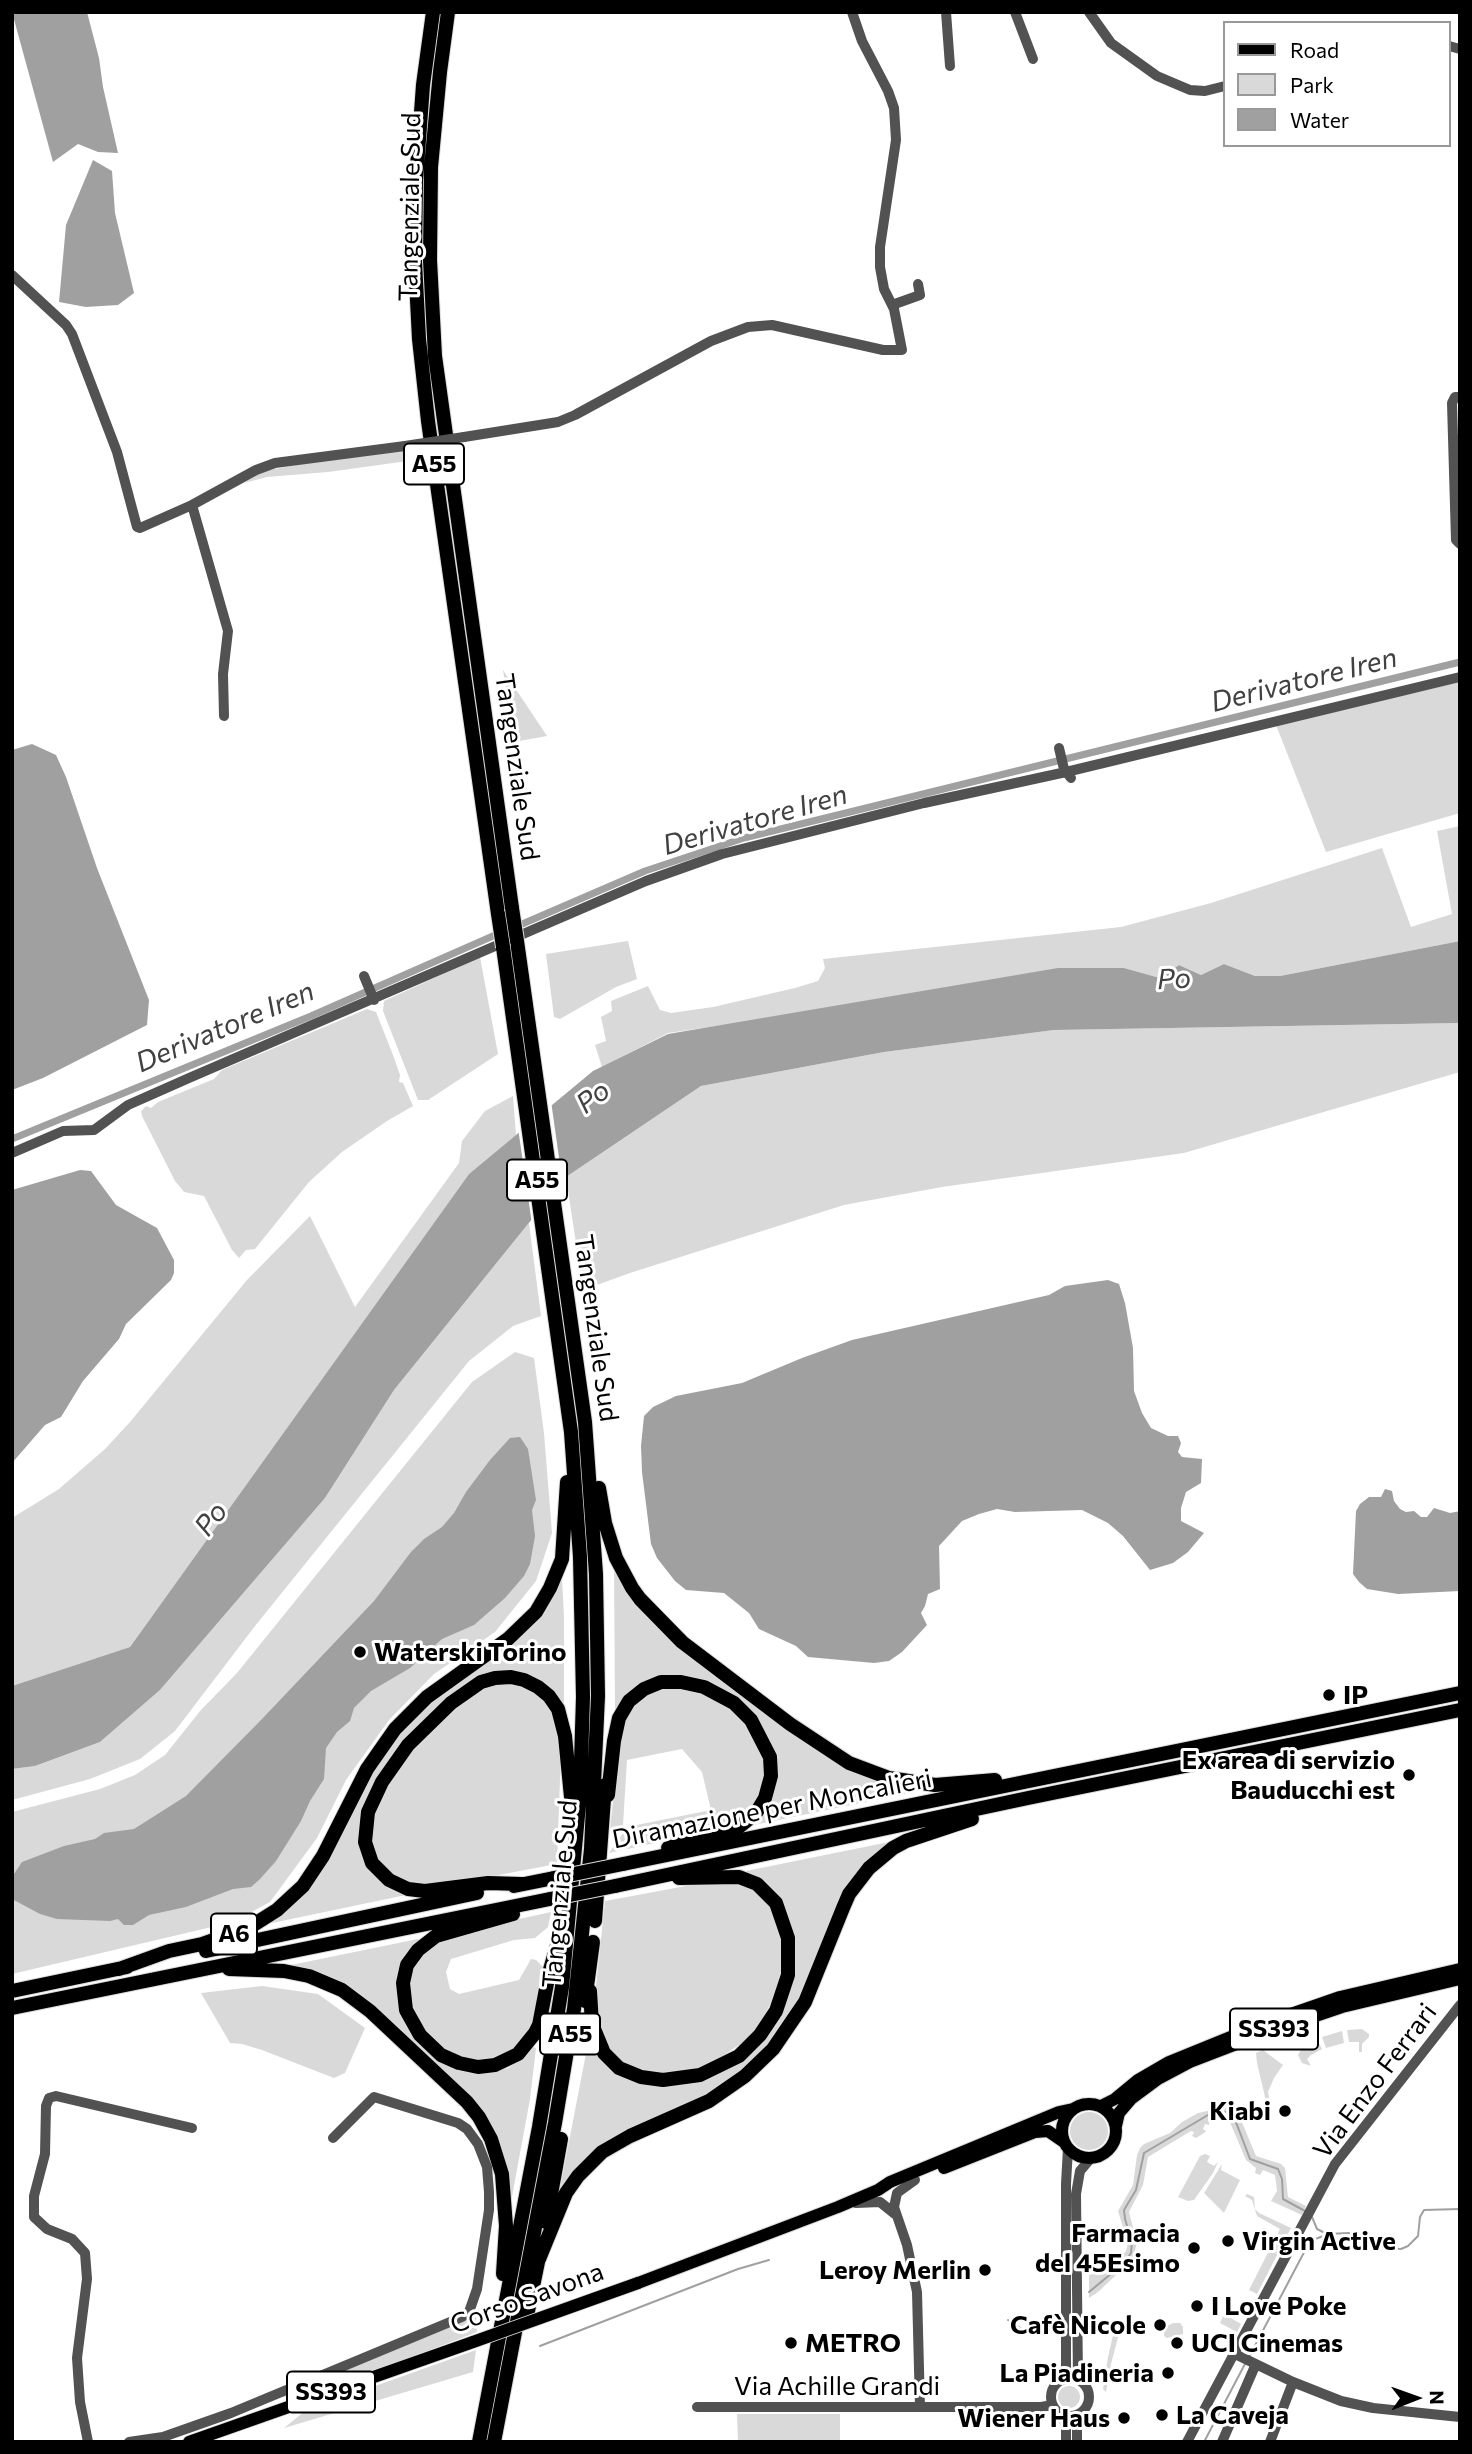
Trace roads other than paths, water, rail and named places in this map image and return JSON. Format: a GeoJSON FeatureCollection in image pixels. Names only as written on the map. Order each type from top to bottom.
{"type":"FeatureCollection","features":[{"type":"Feature","properties":{"kind":"highway","name":"Tangenziale Sud"},"geometry":{"type":"LineString","coordinates":[[433,12],[423,85],[416,181],[415,261],[419,339],[428,421],[558,1329],[574,1399],[593,1522],[598,1696],[594,1810],[581,1956],[557,2110],[494,2442]]}},
{"type":"Feature","properties":{"kind":"highway","name":"Tangenziale Sud"},"geometry":{"type":"LineString","coordinates":[[448,12],[439,72],[431,167],[432,320],[442,415],[571,1321],[583,1709],[571,1913],[555,2038],[479,2442]]}},
{"type":"Feature","properties":{"kind":"highway","name":"A6"},"geometry":{"type":"LineString","coordinates":[[119,1969],[250,1927],[277,1910],[303,1886],[323,1856],[367,1769],[395,1729],[427,1697],[508,1639],[536,1612],[551,1588],[562,1559],[574,1399]]}},
{"type":"Feature","properties":{"kind":"highway"},"geometry":{"type":"LineString","coordinates":[[574,1399],[595,1447],[606,1523],[616,1558],[640,1599],[682,1642],[826,1750],[869,1772],[889,1779],[935,1785],[1024,1777],[1045,1778]]}},
{"type":"Feature","properties":{"kind":"highway"},"geometry":{"type":"LineString","coordinates":[[567,1482],[573,1627],[571,1797]]}},
{"type":"Feature","properties":{"kind":"highway"},"geometry":{"type":"LineString","coordinates":[[521,1884],[476,1884],[425,1891],[408,1889],[389,1880],[372,1863],[365,1842],[368,1812],[382,1782],[408,1745],[440,1712],[481,1682],[511,1677],[524,1680],[538,1688],[549,1696],[558,1709],[565,1736],[571,1797]]}},
{"type":"Feature","properties":{"kind":"highway"},"geometry":{"type":"LineString","coordinates":[[604,1810],[619,1718],[629,1701],[644,1689],[671,1682],[704,1687],[726,1697],[751,1720],[766,1745],[771,1766],[769,1788],[760,1807],[740,1826],[675,1844],[646,1859]]}},
{"type":"Feature","properties":{"kind":"highway","name":"Diramazione per Moncalieri"},"geometry":{"type":"LineString","coordinates":[[12,1991],[521,1884],[1460,1693]]}},
{"type":"Feature","properties":{"kind":"highway"},"geometry":{"type":"LineString","coordinates":[[508,2368],[523,2333],[539,2259],[590,1967],[604,1810],[605,1759],[598,1696]]}},
{"type":"Feature","properties":{"kind":"highway","name":"Diramazione per Moncalieri"},"geometry":{"type":"LineString","coordinates":[[12,2008],[1460,1710]]}},
{"type":"Feature","properties":{"kind":"highway","name":"A55"},"geometry":{"type":"LineString","coordinates":[[555,2038],[554,1994],[571,1797]]}},
{"type":"Feature","properties":{"kind":"highway"},"geometry":{"type":"LineString","coordinates":[[539,2259],[566,2193],[578,2176],[602,2152],[630,2136],[709,2101],[745,2076],[773,2049],[805,2002],[849,1894],[869,1868],[893,1848],[921,1835],[1001,1811],[1028,1798]]}},
{"type":"Feature","properties":{"kind":"highway"},"geometry":{"type":"LineString","coordinates":[[590,1967],[591,2017],[596,2037],[611,2061],[630,2074],[663,2080],[700,2075],[739,2056],[760,2035],[776,2011],[788,1975],[788,1938],[776,1903],[757,1884],[739,1877],[690,1879],[667,1875]]}},
{"type":"Feature","properties":{"kind":"highway"},"geometry":{"type":"LineString","coordinates":[[530,1903],[509,1916],[436,1936],[412,1956],[404,1973],[403,1993],[406,2010],[420,2035],[441,2055],[468,2066],[487,2067],[511,2059],[524,2048],[539,2025],[559,1939]]}},
{"type":"Feature","properties":{"kind":"highway"},"geometry":{"type":"LineString","coordinates":[[210,1968],[284,1971],[309,1976],[342,1990],[370,2011],[467,2102],[491,2139],[502,2174],[506,2226],[499,2305],[500,2329]]}},
{"type":"Feature","properties":{"kind":"main road","name":"Corso Savona"},"geometry":{"type":"LineString","coordinates":[[878,2190],[890,2182],[1059,2112],[1085,2104],[1101,2106],[1169,2062],[1265,2023],[1340,1997],[1460,1969]]}},
{"type":"Feature","properties":{"kind":"main road","name":"SS393"},"geometry":{"type":"LineString","coordinates":[[1091,2158],[1099,2157],[1111,2148],[1115,2141],[1119,2113],[1130,2099],[1158,2079],[1190,2063],[1280,2027],[1342,2007],[1460,1979]]}},
{"type":"Feature","properties":{"kind":"main road"},"geometry":{"type":"LineString","coordinates":[[1101,2106],[1113,2118],[1116,2126]]}},
{"type":"Feature","properties":{"kind":"main road"},"geometry":{"type":"LineString","coordinates":[[1066,2145],[1063,2124],[1073,2109]]}},
{"type":"Feature","properties":{"kind":"main road","name":"Corso Savona"},"geometry":{"type":"LineString","coordinates":[[189,2442],[638,2283],[878,2190],[915,2180],[1034,2132],[1048,2131],[1074,2154],[1091,2158]]}},
{"type":"Feature","properties":{"kind":"street"},"geometry":{"type":"LineString","coordinates":[[12,275],[66,325],[72,334],[117,452],[137,527],[140,528],[275,463],[536,426],[575,415],[711,341],[748,327],[772,325],[883,350],[902,350],[892,305],[884,289],[880,247],[896,140],[894,108],[862,41],[852,12]]}},
{"type":"Feature","properties":{"kind":"street"},"geometry":{"type":"LineString","coordinates":[[946,12],[950,66]]}},
{"type":"Feature","properties":{"kind":"street"},"geometry":{"type":"LineString","coordinates":[[1015,12],[1033,59]]}},
{"type":"Feature","properties":{"kind":"street"},"geometry":{"type":"LineString","coordinates":[[1088,12],[1111,43],[1157,76],[1190,90],[1205,91],[1224,86]]}},
{"type":"Feature","properties":{"kind":"street"},"geometry":{"type":"LineString","coordinates":[[892,305],[920,295],[918,284]]}},
{"type":"Feature","properties":{"kind":"street"},"geometry":{"type":"LineString","coordinates":[[1460,397],[1455,397],[1452,403],[1456,540],[1460,544]]}},
{"type":"Feature","properties":{"kind":"street"},"geometry":{"type":"LineString","coordinates":[[192,505],[228,631],[223,674],[224,716]]}},
{"type":"Feature","properties":{"kind":"street"},"geometry":{"type":"LineString","coordinates":[[12,1153],[63,1131],[94,1130],[128,1105],[646,881],[722,855],[924,803],[1067,773],[1460,677]]}},
{"type":"Feature","properties":{"kind":"street"},"geometry":{"type":"LineString","coordinates":[[1059,748],[1067,773]]}},
{"type":"Feature","properties":{"kind":"street"},"geometry":{"type":"LineString","coordinates":[[364,976],[374,1000]]}},
{"type":"Feature","properties":{"kind":"street","name":"Via Enzo Ferrari"},"geometry":{"type":"LineString","coordinates":[[1187,2442],[1246,2361],[1308,2215],[1343,2152],[1460,2005]]}},
{"type":"Feature","properties":{"kind":"street"},"geometry":{"type":"LineString","coordinates":[[88,2442],[80,2403],[77,2366],[87,2279],[85,2253],[72,2239],[47,2229],[34,2217],[34,2196],[45,2154],[46,2106],[49,2098],[55,2096],[192,2128]]}},
{"type":"Feature","properties":{"kind":"street","name":"Corso Savona"},"geometry":{"type":"LineString","coordinates":[[129,2442],[163,2437],[231,2413],[462,2317],[468,2312],[477,2289],[489,2210],[489,2192],[486,2167],[478,2144],[467,2129],[458,2123],[379,2097],[369,2101],[332,2138]]}},
{"type":"Feature","properties":{"kind":"street"},"geometry":{"type":"LineString","coordinates":[[1066,2145],[1066,2369],[1063,2380],[1051,2394],[1053,2405],[1063,2415],[1066,2442]]}},
{"type":"Feature","properties":{"kind":"street"},"geometry":{"type":"LineString","coordinates":[[1063,2415],[1077,2415],[1084,2410],[1089,2398],[1087,2390],[1078,2380],[1076,2194],[1080,2171],[1091,2158]]}},
{"type":"Feature","properties":{"kind":"street"},"geometry":{"type":"LineString","coordinates":[[915,2180],[897,2193],[894,2207],[907,2245],[917,2292],[920,2407]]}},
{"type":"Feature","properties":{"kind":"street"},"geometry":{"type":"LineString","coordinates":[[838,2207],[872,2200],[887,2205],[895,2214]]}},
{"type":"Feature","properties":{"kind":"street"},"geometry":{"type":"LineString","coordinates":[[1222,2442],[1246,2361],[1341,2400],[1373,2408],[1460,2417]]}},
{"type":"Feature","properties":{"kind":"street"},"geometry":{"type":"LineString","coordinates":[[1063,2380],[1078,2380]]}},
{"type":"Feature","properties":{"kind":"street"},"geometry":{"type":"LineString","coordinates":[[1270,2442],[1293,2382]]}},
{"type":"Feature","properties":{"kind":"street","name":"Via Achille Grandi"},"geometry":{"type":"LineString","coordinates":[[700,2406],[1053,2405]]}},
{"type":"Feature","properties":{"kind":"street"},"geometry":{"type":"LineString","coordinates":[[1077,2415],[1077,2442]]}},
{"type":"Feature","properties":{"kind":"water"},"geometry":{"type":"Polygon","coordinates":[[[12,12],[87,12],[118,153],[98,152],[78,144],[53,162],[12,12]]]}},
{"type":"Feature","properties":{"kind":"water"},"geometry":{"type":"Polygon","coordinates":[[[93,160],[112,171],[115,213],[134,293],[118,305],[86,307],[59,302],[66,225],[93,160]]]}},
{"type":"Feature","properties":{"kind":"water"},"geometry":{"type":"Polygon","coordinates":[[[32,744],[56,755],[149,1000],[147,1025],[43,1078],[12,1090],[12,750],[32,744]]]}},
{"type":"Feature","properties":{"kind":"water","name":"Po"},"geometry":{"type":"Polygon","coordinates":[[[1460,941],[1460,1023],[1054,1030],[884,1052],[701,1086],[566,1177],[394,1390],[325,1498],[160,1690],[100,1742],[35,1766],[12,1769],[12,1686],[130,1647],[469,1174],[593,1071],[668,1034],[1058,968],[1124,968],[1160,978],[1179,965],[1201,975],[1224,964],[1255,976],[1280,976],[1460,941]]]}},
{"type":"Feature","properties":{"kind":"water"},"geometry":{"type":"Polygon","coordinates":[[[80,1170],[91,1171],[116,1205],[157,1228],[174,1260],[174,1273],[171,1280],[126,1324],[119,1339],[83,1381],[61,1417],[45,1425],[12,1463],[12,1190],[80,1170]]]}},
{"type":"Feature","properties":{"kind":"water"},"geometry":{"type":"Polygon","coordinates":[[[1108,1280],[1119,1284],[1125,1303],[1133,1348],[1134,1391],[1142,1413],[1151,1428],[1168,1436],[1178,1436],[1181,1443],[1178,1452],[1182,1457],[1202,1459],[1201,1483],[1186,1492],[1181,1508],[1181,1521],[1204,1533],[1188,1552],[1173,1563],[1150,1570],[1123,1536],[1108,1523],[1082,1510],[1015,1512],[997,1509],[979,1514],[962,1521],[939,1546],[940,1589],[928,1594],[921,1613],[927,1625],[902,1652],[889,1661],[874,1663],[808,1657],[796,1646],[759,1629],[749,1613],[724,1593],[686,1590],[675,1581],[657,1558],[651,1544],[641,1446],[644,1416],[653,1407],[676,1396],[742,1383],[852,1340],[1049,1295],[1065,1286],[1108,1280]]]}},
{"type":"Feature","properties":{"kind":"water"},"geometry":{"type":"Polygon","coordinates":[[[520,1437],[528,1449],[536,1500],[532,1510],[535,1536],[530,1564],[524,1576],[505,1598],[474,1625],[442,1639],[410,1668],[371,1691],[354,1708],[350,1721],[337,1732],[326,1748],[324,1779],[301,1821],[276,1861],[260,1879],[251,1887],[233,1889],[186,1907],[149,1915],[133,1925],[124,1925],[118,1919],[57,1919],[40,1914],[12,1899],[12,1877],[22,1862],[64,1846],[95,1839],[104,1833],[134,1829],[186,1796],[374,1601],[411,1552],[442,1527],[490,1460],[510,1438],[520,1437]]]}},
{"type":"Feature","properties":{"kind":"water"},"geometry":{"type":"Polygon","coordinates":[[[1385,1489],[1392,1491],[1394,1501],[1400,1509],[1406,1512],[1414,1511],[1421,1517],[1427,1517],[1434,1508],[1450,1513],[1460,1511],[1460,1591],[1398,1594],[1367,1589],[1353,1574],[1356,1511],[1369,1497],[1381,1497],[1385,1489]]]}},
{"type":"Feature","properties":{"kind":"waterway","name":"Derivatore Iren"},"geometry":{"type":"LineString","coordinates":[[513,928],[645,871],[744,838],[1460,662]]}},
{"type":"Feature","properties":{"kind":"waterway","name":"Derivatore Iren"},"geometry":{"type":"LineString","coordinates":[[12,1139],[311,1016],[502,932]]}},
{"type":"Feature","properties":{"kind":"waterway"},"geometry":{"type":"LineString","coordinates":[[1089,2292],[1124,2263],[1131,2253],[1132,2242],[1124,2210],[1136,2190],[1144,2153],[1208,2115],[1226,2112],[1234,2117],[1250,2159],[1278,2169],[1282,2179],[1283,2199],[1305,2211]]}},
{"type":"Feature","properties":{"kind":"waterway"},"geometry":{"type":"LineString","coordinates":[[1312,2217],[1317,2229],[1327,2234],[1349,2233],[1364,2243],[1401,2249],[1418,2236],[1420,2217],[1424,2210],[1460,2209]]}},
{"type":"Feature","properties":{"kind":"waterway"},"geometry":{"type":"LineString","coordinates":[[1249,2357],[1310,2241],[1326,2235]]}},
{"type":"Feature","properties":{"kind":"waterway"},"geometry":{"type":"LineString","coordinates":[[540,2346],[738,2269],[769,2260]]}},
{"type":"Feature","properties":{"kind":"waterway"},"geometry":{"type":"LineString","coordinates":[[1008,2320],[1022,2329],[1046,2329],[1058,2323]]}},
{"type":"Feature","properties":{"kind":"waterway"},"geometry":{"type":"LineString","coordinates":[[1204,2442],[1246,2362]]}},
{"type":"Feature","properties":{"kind":"place","name":"Waterski Torino"},"geometry":{"type":"Point","coordinates":[360,1652]}},
{"type":"Feature","properties":{"kind":"place","name":"IP"},"geometry":{"type":"Point","coordinates":[1329,1695]}},
{"type":"Feature","properties":{"kind":"place","name":"Ex area di servizio Bauducchi est"},"geometry":{"type":"Point","coordinates":[1409,1775]}},
{"type":"Feature","properties":{"kind":"place","name":"Kiabi"},"geometry":{"type":"Point","coordinates":[1285,2111]}},
{"type":"Feature","properties":{"kind":"place","name":"Virgin Active"},"geometry":{"type":"Point","coordinates":[1228,2241]}},
{"type":"Feature","properties":{"kind":"place","name":"Farmacia del 45Esimo"},"geometry":{"type":"Point","coordinates":[1194,2248]}},
{"type":"Feature","properties":{"kind":"place","name":"Leroy Merlin"},"geometry":{"type":"Point","coordinates":[985,2270]}},
{"type":"Feature","properties":{"kind":"place","name":"I Love Poke"},"geometry":{"type":"Point","coordinates":[1197,2306]}},
{"type":"Feature","properties":{"kind":"place","name":"Cafè Nicole"},"geometry":{"type":"Point","coordinates":[1160,2325]}},
{"type":"Feature","properties":{"kind":"place","name":"METRO"},"geometry":{"type":"Point","coordinates":[791,2343]}},
{"type":"Feature","properties":{"kind":"place","name":"UCI Cinemas"},"geometry":{"type":"Point","coordinates":[1177,2343]}},
{"type":"Feature","properties":{"kind":"place","name":"La Piadineria"},"geometry":{"type":"Point","coordinates":[1168,2373]}},
{"type":"Feature","properties":{"kind":"place","name":"La Caveja"},"geometry":{"type":"Point","coordinates":[1162,2415]}},
{"type":"Feature","properties":{"kind":"place","name":"Wiener Haus"},"geometry":{"type":"Point","coordinates":[1124,2418]}}]}
